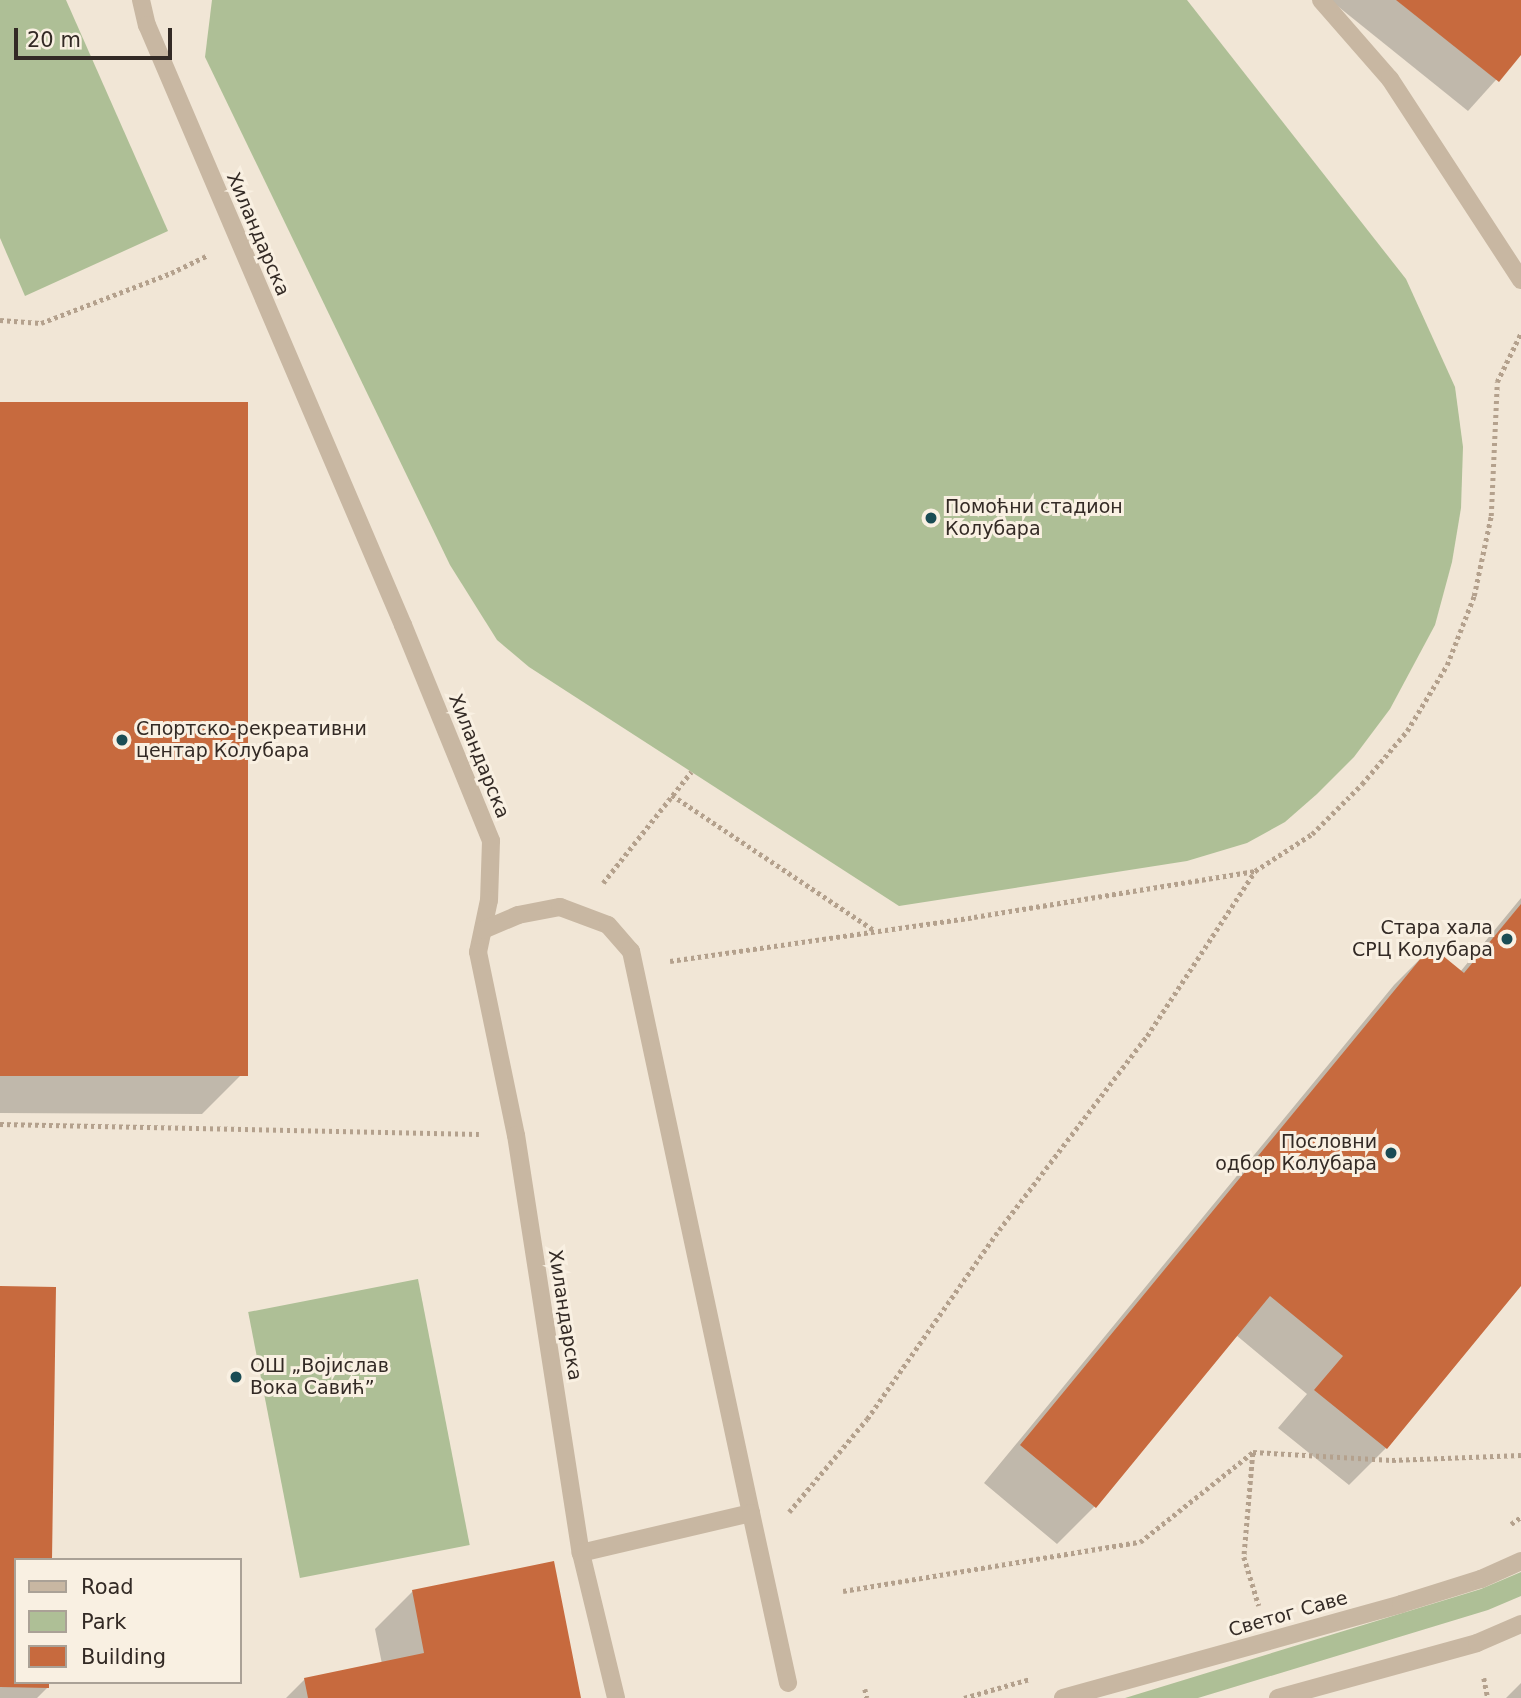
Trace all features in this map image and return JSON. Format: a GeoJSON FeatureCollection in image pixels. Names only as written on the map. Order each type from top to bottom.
{"type":"FeatureCollection","features":[{"type":"Feature","properties":{"kind":"street","name":"Хиландарска"},"geometry":{"type":"LineString","coordinates":[[141,0],[147,25],[403,625],[491,841],[489,900],[478,952],[516,1135],[581,1553],[616,1698]]}},
{"type":"Feature","properties":{"kind":"street"},"geometry":{"type":"LineString","coordinates":[[1321,0],[1390,79],[1521,280]]}},
{"type":"Feature","properties":{"kind":"street"},"geometry":{"type":"LineString","coordinates":[[482,930],[517,915],[560,907],[608,925],[631,951],[788,1683]]}},
{"type":"Feature","properties":{"kind":"street"},"geometry":{"type":"LineString","coordinates":[[581,1553],[751,1513]]}},
{"type":"Feature","properties":{"kind":"street","name":"Светог Саве"},"geometry":{"type":"LineString","coordinates":[[1063,1698],[1401,1604],[1481,1578],[1521,1561]]}},
{"type":"Feature","properties":{"kind":"street"},"geometry":{"type":"LineString","coordinates":[[1278,1698],[1477,1643],[1521,1624]]}},
{"type":"Feature","properties":{"kind":"path"},"geometry":{"type":"LineString","coordinates":[[0,320],[41,323],[171,273],[239,241]]}},
{"type":"Feature","properties":{"kind":"path"},"geometry":{"type":"LineString","coordinates":[[758,1548],[867,1419],[999,1230],[1147,1036],[1255,871],[1312,834],[1362,784],[1407,731],[1447,665],[1475,596],[1491,516],[1497,382],[1521,333]]}},
{"type":"Feature","properties":{"kind":"path"},"geometry":{"type":"LineString","coordinates":[[579,914],[691,772]]}},
{"type":"Feature","properties":{"kind":"path"},"geometry":{"type":"LineString","coordinates":[[672,795],[876,931]]}},
{"type":"Feature","properties":{"kind":"path"},"geometry":{"type":"LineString","coordinates":[[634,966],[1255,871]]}},
{"type":"Feature","properties":{"kind":"path"},"geometry":{"type":"LineString","coordinates":[[0,1124],[516,1135]]}},
{"type":"Feature","properties":{"kind":"path"},"geometry":{"type":"LineString","coordinates":[[1253,1452],[1244,1557],[1261,1612]]}},
{"type":"Feature","properties":{"kind":"path"},"geometry":{"type":"LineString","coordinates":[[843,1591],[1140,1542],[1253,1452],[1392,1460],[1521,1455]]}},
{"type":"Feature","properties":{"kind":"path"},"geometry":{"type":"LineString","coordinates":[[865,1689],[867,1698]]}},
{"type":"Feature","properties":{"kind":"green space"},"geometry":{"type":"Polygon","coordinates":[[[0,0],[66,0],[168,231],[25,296],[0,238],[0,0]]]}},
{"type":"Feature","properties":{"kind":"green space"},"geometry":{"type":"Polygon","coordinates":[[[212,0],[1187,0],[1406,279],[1455,387],[1463,447],[1461,508],[1452,562],[1435,625],[1390,709],[1354,757],[1317,794],[1285,822],[1247,843],[1187,861],[899,906],[529,667],[497,640],[450,565],[205,57],[212,0]]]}},
{"type":"Feature","properties":{"kind":"green space"},"geometry":{"type":"Polygon","coordinates":[[[418,1279],[470,1545],[300,1578],[248,1312],[418,1279]]]}},
{"type":"Feature","properties":{"kind":"green space"},"geometry":{"type":"Polygon","coordinates":[[[1521,1572],[1521,1596],[1488,1610],[1198,1698],[1125,1698],[1481,1589],[1521,1572]]]}},
{"type":"Feature","properties":{"kind":"building"},"geometry":{"type":"Polygon","coordinates":[[[1396,0],[1521,0],[1521,55],[1499,82],[1396,0]]]}},
{"type":"Feature","properties":{"kind":"building","name":"Спортско-рекреативни центар Колубара"},"geometry":{"type":"Polygon","coordinates":[[[0,402],[248,402],[248,1076],[0,1076],[0,402]]]}},
{"type":"Feature","properties":{"kind":"building","name":"Пословни одбор Колубара"},"geometry":{"type":"Polygon","coordinates":[[[1521,904],[1521,1286],[1387,1449],[1314,1390],[1343,1356],[1270,1296],[1096,1508],[1020,1445],[1431,946],[1464,973],[1521,904]]]}},
{"type":"Feature","properties":{"kind":"building"},"geometry":{"type":"Polygon","coordinates":[[[0,1286],[56,1287],[52,1558],[14,1558],[14,1684],[49,1684],[49,1688],[0,1687],[0,1286]]]}},
{"type":"Feature","properties":{"kind":"building"},"geometry":{"type":"Polygon","coordinates":[[[554,1561],[581,1698],[308,1698],[304,1678],[424,1653],[412,1590],[554,1561]]]}},
{"type":"Feature","properties":{"kind":"place","name":"Помоћни стадион Колубара"},"geometry":{"type":"Point","coordinates":[931,518]}},
{"type":"Feature","properties":{"kind":"place","name":"Спортско-рекреативни центар Колубара"},"geometry":{"type":"Point","coordinates":[122,740]}},
{"type":"Feature","properties":{"kind":"place","name":"Стара хала СРЦ Колубара"},"geometry":{"type":"Point","coordinates":[1507,939]}},
{"type":"Feature","properties":{"kind":"place","name":"Пословни одбор Колубара"},"geometry":{"type":"Point","coordinates":[1391,1153]}},
{"type":"Feature","properties":{"kind":"place","name":"ОШ „Војислав Вока Савић”"},"geometry":{"type":"Point","coordinates":[236,1377]}}]}
